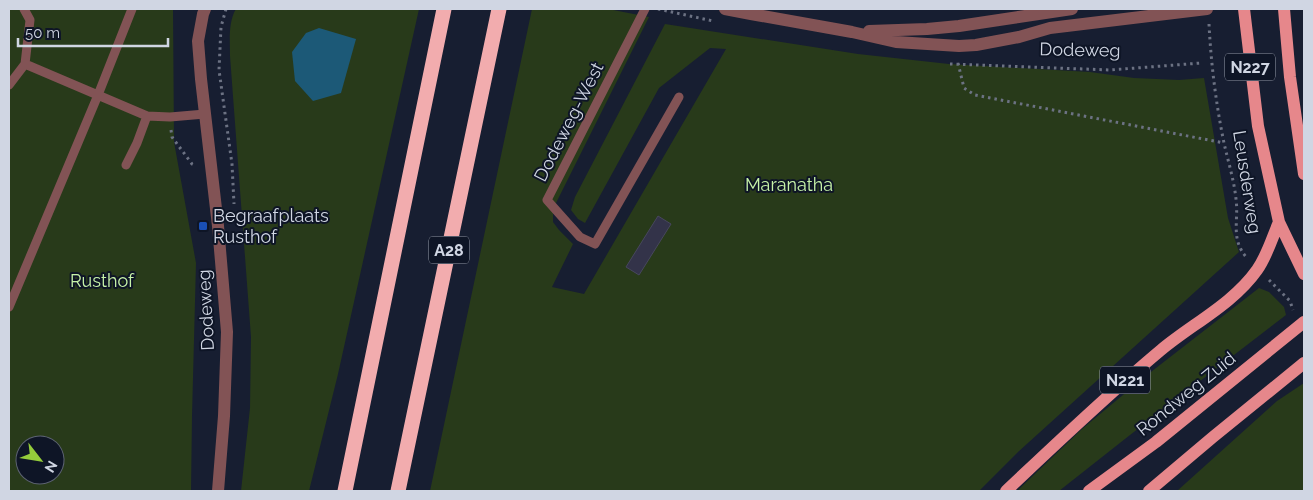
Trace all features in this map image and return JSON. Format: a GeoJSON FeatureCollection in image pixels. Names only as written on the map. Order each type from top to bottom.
{"type":"FeatureCollection","features":[{"type":"Feature","properties":{"kind":"highway"},"geometry":{"type":"LineString","coordinates":[[345,491],[444,9]]}},
{"type":"Feature","properties":{"kind":"highway","name":"A28"},"geometry":{"type":"LineString","coordinates":[[398,491],[499,9]]}},
{"type":"Feature","properties":{"kind":"main road","name":"Leusderweg"},"geometry":{"type":"LineString","coordinates":[[1244,9],[1258,126],[1279,222],[1304,274]]}},
{"type":"Feature","properties":{"kind":"main road","name":"N227"},"geometry":{"type":"LineString","coordinates":[[1284,9],[1290,77],[1304,174]]}},
{"type":"Feature","properties":{"kind":"main road","name":"N221"},"geometry":{"type":"LineString","coordinates":[[1006,491],[1104,398],[1162,348],[1234,295],[1258,270],[1279,222]]}},
{"type":"Feature","properties":{"kind":"main road","name":"Rondweg Zuid"},"geometry":{"type":"LineString","coordinates":[[1089,491],[1156,442],[1276,344],[1300,319]]}},
{"type":"Feature","properties":{"kind":"main road"},"geometry":{"type":"LineString","coordinates":[[1150,491],[1304,363]]}},
{"type":"Feature","properties":{"kind":"street","name":"Dodeweg"},"geometry":{"type":"LineString","coordinates":[[205,9],[198,41],[200,79],[218,226],[227,332],[224,416],[218,491]]}},
{"type":"Feature","properties":{"kind":"street","name":"Dodeweg"},"geometry":{"type":"LineString","coordinates":[[726,9],[896,42],[959,46],[976,45],[1019,37],[1050,28],[1208,14]]}},
{"type":"Feature","properties":{"kind":"street","name":"Dodeweg"},"geometry":{"type":"LineString","coordinates":[[852,32],[959,26],[1072,9]]}},
{"type":"Feature","properties":{"kind":"lane"},"geometry":{"type":"LineString","coordinates":[[9,85],[25,64],[30,20],[24,9]]}},
{"type":"Feature","properties":{"kind":"lane"},"geometry":{"type":"LineString","coordinates":[[9,307],[132,9]]}},
{"type":"Feature","properties":{"kind":"lane","name":"Dodeweg-West"},"geometry":{"type":"LineString","coordinates":[[645,9],[547,200],[580,237],[595,244],[679,97]]}},
{"type":"Feature","properties":{"kind":"lane"},"geometry":{"type":"LineString","coordinates":[[25,64],[147,116],[170,117],[205,114]]}},
{"type":"Feature","properties":{"kind":"lane"},"geometry":{"type":"LineString","coordinates":[[126,164],[147,116]]}},
{"type":"Feature","properties":{"kind":"path","name":"Leusderweg"},"geometry":{"type":"LineString","coordinates":[[1208,14],[1215,90],[1237,200],[1237,236],[1242,251],[1258,270],[1290,301],[1300,319]]}},
{"type":"Feature","properties":{"kind":"path","name":"Dodeweg"},"geometry":{"type":"LineString","coordinates":[[1201,63],[1110,70],[958,65],[964,88],[975,94],[1224,142]]}},
{"type":"Feature","properties":{"kind":"green space","name":"Rusthof"},"geometry":{"type":"Polygon","coordinates":[[[9,9],[173,9],[174,142],[196,263],[191,491],[9,491],[9,9]]]}},
{"type":"Feature","properties":{"kind":"green space"},"geometry":{"type":"Polygon","coordinates":[[[236,9],[419,9],[338,374],[309,491],[241,491],[250,408],[251,337],[230,56],[231,26],[236,9]]]}},
{"type":"Feature","properties":{"kind":"green space","name":"Maranatha"},"geometry":{"type":"Polygon","coordinates":[[[532,9],[608,9],[649,17],[553,209],[553,222],[573,244],[552,287],[584,294],[726,49],[710,48],[659,88],[585,223],[578,219],[571,210],[575,197],[665,24],[858,54],[949,64],[1090,72],[1134,78],[1179,80],[1204,78],[1228,218],[1239,252],[1018,452],[979,491],[430,491],[532,9]]]}},
{"type":"Feature","properties":{"kind":"green space"},"geometry":{"type":"Polygon","coordinates":[[[1259,288],[1269,292],[1284,307],[1286,315],[1059,491],[1017,491],[1082,429],[1147,375],[1259,288]]]}},
{"type":"Feature","properties":{"kind":"green space"},"geometry":{"type":"Polygon","coordinates":[[[1304,383],[1304,491],[1177,491],[1277,401],[1304,383]]]}},
{"type":"Feature","properties":{"kind":"water"},"geometry":{"type":"Polygon","coordinates":[[[319,28],[356,39],[341,93],[313,101],[295,81],[292,52],[306,33],[319,28]]]}},
{"type":"Feature","properties":{"kind":"building"},"geometry":{"type":"Polygon","coordinates":[[[658,216],[671,224],[639,275],[626,267],[658,216]]]}},
{"type":"Feature","properties":{"kind":"place","name":"Begraafplaats Rusthof"},"geometry":{"type":"Point","coordinates":[203,226]}}]}
